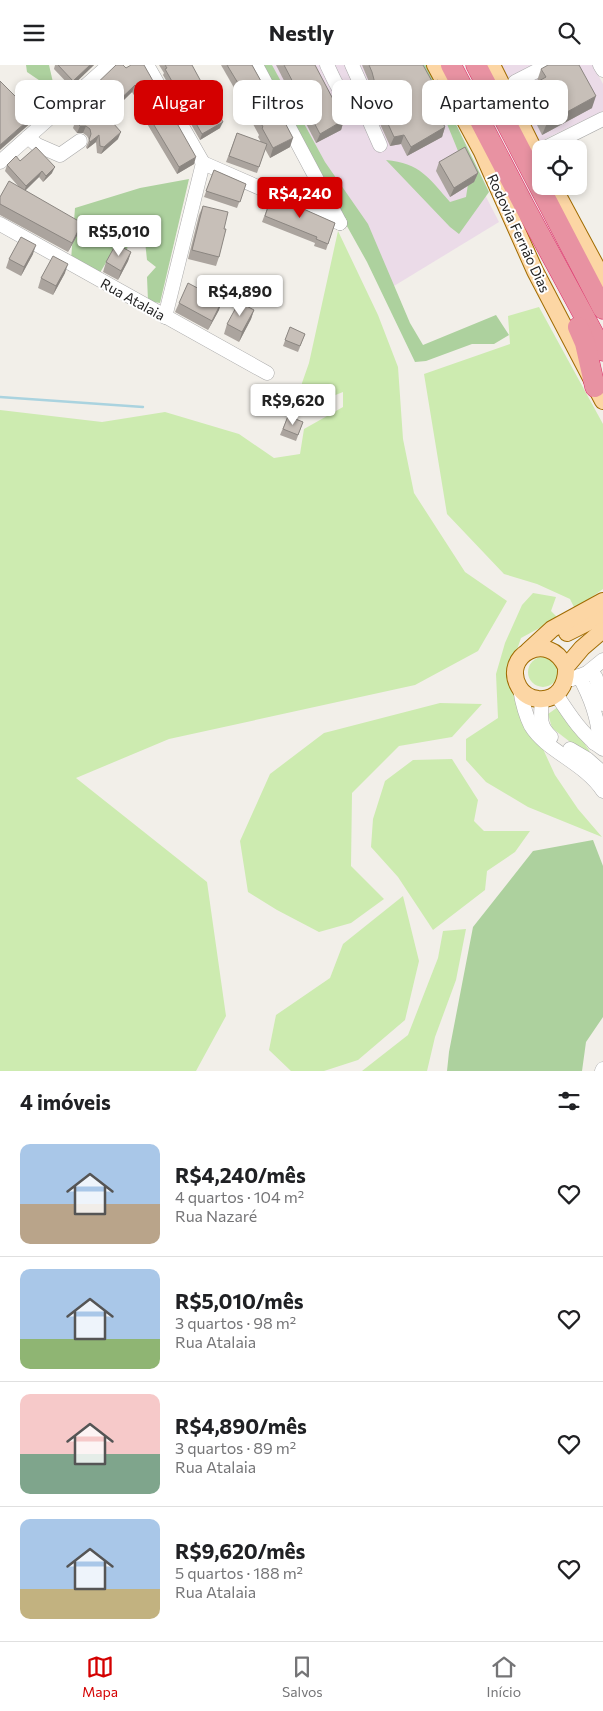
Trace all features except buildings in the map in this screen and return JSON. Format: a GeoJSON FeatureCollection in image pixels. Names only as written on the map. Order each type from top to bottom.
{"type":"FeatureCollection","features":[{"type":"Feature","properties":{"kind":"highway","name":"Rodovia Fernão Dias"},"geometry":{"type":"LineString","coordinates":[[451,65],[603,351]]}},
{"type":"Feature","properties":{"kind":"highway"},"geometry":{"type":"LineString","coordinates":[[476,65],[603,309]]}},
{"type":"Feature","properties":{"kind":"highway"},"geometry":{"type":"LineString","coordinates":[[522,201],[585,343],[599,394]]}},
{"type":"Feature","properties":{"kind":"main road","name":"Rodovia Fernão Dias"},"geometry":{"type":"LineString","coordinates":[[436,65],[482,152],[535,271],[599,394]]}},
{"type":"Feature","properties":{"kind":"main road"},"geometry":{"type":"LineString","coordinates":[[492,65],[532,140]]}},
{"type":"Feature","properties":{"kind":"main road"},"geometry":{"type":"LineString","coordinates":[[558,195],[603,279]]}},
{"type":"Feature","properties":{"kind":"main road"},"geometry":{"type":"LineString","coordinates":[[535,649],[552,629],[603,601]]}},
{"type":"Feature","properties":{"kind":"main road"},"geometry":{"type":"LineString","coordinates":[[603,615],[521,657],[515,672],[516,681],[520,689],[530,697],[566,681],[603,644]]}},
{"type":"Feature","properties":{"kind":"main road"},"geometry":{"type":"LineString","coordinates":[[566,681],[582,648],[603,630]]}},
{"type":"Feature","properties":{"kind":"main road"},"geometry":{"type":"LineString","coordinates":[[535,649],[550,649],[557,653],[566,681]]}},
{"type":"Feature","properties":{"kind":"street"},"geometry":{"type":"LineString","coordinates":[[0,162],[109,65]]}},
{"type":"Feature","properties":{"kind":"street"},"geometry":{"type":"LineString","coordinates":[[147,65],[203,163],[340,223],[256,65]]}},
{"type":"Feature","properties":{"kind":"street"},"geometry":{"type":"LineString","coordinates":[[326,65],[334,80]]}},
{"type":"Feature","properties":{"kind":"street"},"geometry":{"type":"LineString","coordinates":[[352,65],[359,80]]}},
{"type":"Feature","properties":{"kind":"street"},"geometry":{"type":"LineString","coordinates":[[519,80],[548,65]]}},
{"type":"Feature","properties":{"kind":"street"},"geometry":{"type":"LineString","coordinates":[[600,65],[603,71]]}},
{"type":"Feature","properties":{"kind":"street"},"geometry":{"type":"LineString","coordinates":[[565,140],[603,119]]}},
{"type":"Feature","properties":{"kind":"street"},"geometry":{"type":"LineString","coordinates":[[371,125],[380,145]]}},
{"type":"Feature","properties":{"kind":"street"},"geometry":{"type":"LineString","coordinates":[[28,137],[37,145],[60,155],[80,141]]}},
{"type":"Feature","properties":{"kind":"street"},"geometry":{"type":"LineString","coordinates":[[165,317],[203,163]]}},
{"type":"Feature","properties":{"kind":"street","name":"Rua Atalaia"},"geometry":{"type":"LineString","coordinates":[[0,224],[267,373]]}},
{"type":"Feature","properties":{"kind":"street"},"geometry":{"type":"LineString","coordinates":[[603,660],[566,681],[540,723],[552,738],[587,759],[603,773]]}},
{"type":"Feature","properties":{"kind":"street"},"geometry":{"type":"LineString","coordinates":[[566,681],[594,675],[603,704]]}},
{"type":"Feature","properties":{"kind":"street"},"geometry":{"type":"LineString","coordinates":[[566,681],[570,715],[599,746]]}},
{"type":"Feature","properties":{"kind":"street"},"geometry":{"type":"LineString","coordinates":[[566,681],[588,691],[598,724],[599,746]]}},
{"type":"Feature","properties":{"kind":"street"},"geometry":{"type":"LineString","coordinates":[[520,689],[524,708],[532,727],[546,742],[574,761],[598,782],[603,791]]}},
{"type":"Feature","properties":{"kind":"street"},"geometry":{"type":"LineString","coordinates":[[587,759],[603,765]]}},
{"type":"Feature","properties":{"kind":"shaded area"},"geometry":{"type":"Polygon","coordinates":[[[264,65],[418,65],[426,80],[422,80],[422,125],[449,125],[499,222],[389,289],[297,125],[322,125],[322,80],[272,80],[264,65]]]}},
{"type":"Feature","properties":{"kind":"shaded area"},"geometry":{"type":"Polygon","coordinates":[[[501,65],[593,65],[603,84],[603,111],[543,140],[538,140],[531,125],[568,125],[568,80],[508,80],[501,65]]]}},
{"type":"Feature","properties":{"kind":"green space"},"geometry":{"type":"Polygon","coordinates":[[[26,65],[49,65],[52,80],[39,80],[27,72],[26,65]]]}},
{"type":"Feature","properties":{"kind":"green space"},"geometry":{"type":"Polygon","coordinates":[[[257,65],[272,65],[280,80],[265,80],[257,65]]]}},
{"type":"Feature","properties":{"kind":"green space"},"geometry":{"type":"Polygon","coordinates":[[[408,65],[427,65],[434,80],[422,80],[422,85],[408,65]]]}},
{"type":"Feature","properties":{"kind":"green space"},"geometry":{"type":"Polygon","coordinates":[[[291,125],[305,125],[325,162],[368,224],[410,323],[423,345],[496,315],[509,335],[494,344],[472,344],[426,361],[415,362],[367,262],[291,125]]]}},
{"type":"Feature","properties":{"kind":"green space"},"geometry":{"type":"Polygon","coordinates":[[[447,125],[456,125],[489,192],[459,234],[386,160],[407,164],[416,168],[450,202],[466,197],[469,178],[447,125]]]}},
{"type":"Feature","properties":{"kind":"green space"},"geometry":{"type":"Polygon","coordinates":[[[189,179],[160,303],[148,301],[147,277],[156,267],[147,260],[145,241],[133,221],[125,259],[113,251],[98,276],[71,260],[75,208],[140,188],[189,179]]]}},
{"type":"Feature","properties":{"kind":"green space"},"geometry":{"type":"Polygon","coordinates":[[[338,231],[378,315],[398,367],[403,439],[414,493],[465,572],[507,601],[478,651],[415,685],[169,739],[76,778],[207,882],[226,1016],[196,1071],[0,1071],[0,410],[102,422],[165,412],[239,434],[274,458],[300,454],[304,429],[343,407],[343,392],[298,410],[302,383],[309,363],[338,231]]]}},
{"type":"Feature","properties":{"kind":"green space"},"geometry":{"type":"Polygon","coordinates":[[[539,307],[603,424],[603,589],[575,609],[570,599],[537,584],[504,574],[447,514],[424,374],[510,344],[508,316],[539,307]]]}},
{"type":"Feature","properties":{"kind":"green space"},"geometry":{"type":"Polygon","coordinates":[[[533,593],[556,597],[551,611],[558,618],[521,638],[508,676],[517,707],[543,749],[555,775],[578,809],[602,837],[528,807],[486,782],[466,760],[466,739],[498,718],[496,674],[505,643],[522,605],[533,593]]]}},
{"type":"Feature","properties":{"kind":"green space"},"geometry":{"type":"Polygon","coordinates":[[[543,657],[554,661],[558,672],[554,683],[543,687],[532,683],[528,672],[532,661],[543,657]]]}},
{"type":"Feature","properties":{"kind":"green space"},"geometry":{"type":"Polygon","coordinates":[[[440,703],[482,704],[452,737],[399,746],[352,793],[351,866],[384,899],[351,923],[319,932],[248,892],[240,841],[270,774],[324,733],[440,703]]]}},
{"type":"Feature","properties":{"kind":"green space"},"geometry":{"type":"Polygon","coordinates":[[[558,707],[566,714],[590,752],[578,748],[552,728],[548,714],[558,707]]]}},
{"type":"Feature","properties":{"kind":"green space"},"geometry":{"type":"Polygon","coordinates":[[[452,759],[478,800],[474,821],[484,831],[530,831],[515,852],[487,871],[485,890],[433,930],[398,877],[371,847],[373,819],[385,781],[413,760],[452,759]]]}},
{"type":"Feature","properties":{"kind":"green space"},"geometry":{"type":"Polygon","coordinates":[[[593,840],[603,866],[603,1017],[586,1042],[582,1071],[447,1071],[473,927],[533,851],[593,840]]]}},
{"type":"Feature","properties":{"kind":"green space"},"geometry":{"type":"Polygon","coordinates":[[[403,896],[419,961],[405,1020],[358,1060],[324,1071],[291,1071],[269,1050],[276,1015],[330,978],[343,944],[403,896]]]}},
{"type":"Feature","properties":{"kind":"green space"},"geometry":{"type":"Polygon","coordinates":[[[466,929],[456,980],[435,1037],[427,1071],[362,1071],[408,1035],[438,958],[443,931],[466,929]]]}},
{"type":"Feature","properties":{"kind":"waterway"},"geometry":{"type":"LineString","coordinates":[[0,397],[143,407]]}}]}
